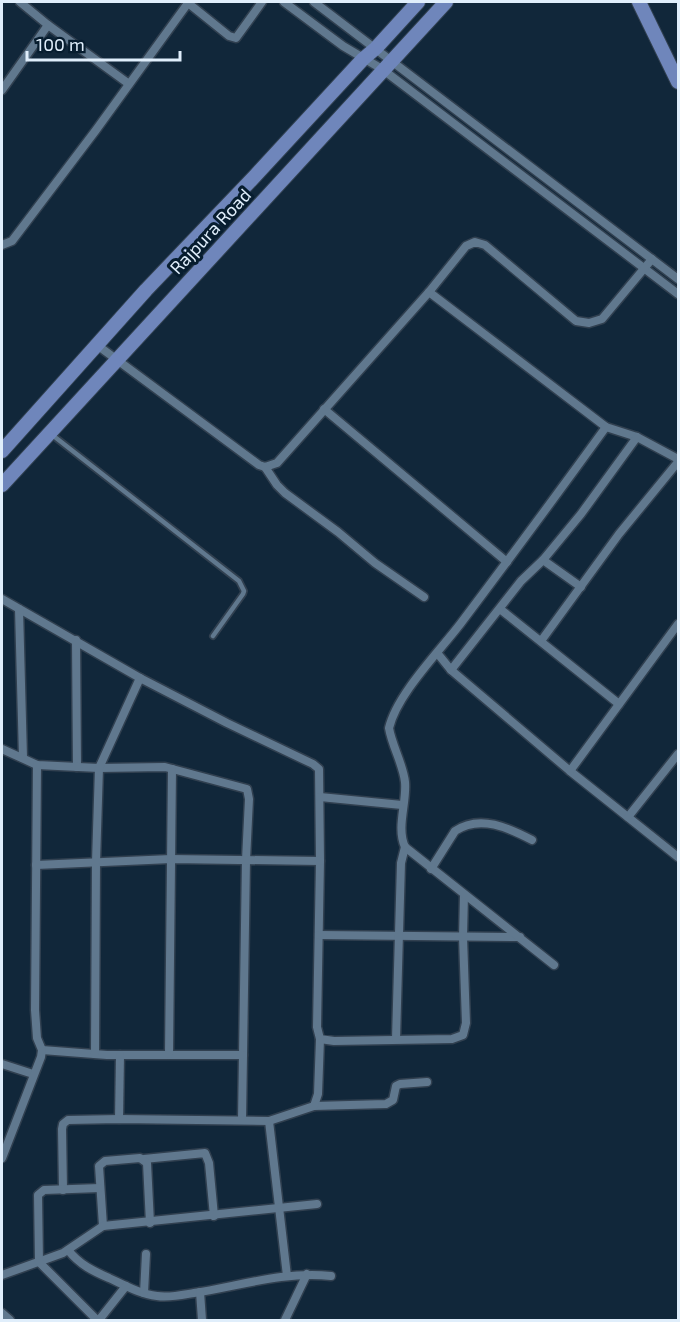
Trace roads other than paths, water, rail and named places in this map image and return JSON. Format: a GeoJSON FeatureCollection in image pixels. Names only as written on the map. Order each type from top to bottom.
{"type":"FeatureCollection","features":[{"type":"Feature","properties":{"kind":"main road","name":"Rajpura Road"},"geometry":{"type":"LineString","coordinates":[[2,451],[146,290],[418,2]]}},
{"type":"Feature","properties":{"kind":"main road","name":"Rajpura Road"},"geometry":{"type":"LineString","coordinates":[[2,485],[446,2]]}},
{"type":"Feature","properties":{"kind":"main road"},"geometry":{"type":"LineString","coordinates":[[639,2],[678,82]]}},
{"type":"Feature","properties":{"kind":"street"},"geometry":{"type":"LineString","coordinates":[[20,2],[129,84]]}},
{"type":"Feature","properties":{"kind":"street"},"geometry":{"type":"LineString","coordinates":[[2,245],[12,241],[187,2],[230,36],[236,38],[240,36],[262,2]]}},
{"type":"Feature","properties":{"kind":"street"},"geometry":{"type":"LineString","coordinates":[[284,2],[363,59],[386,65],[678,279]]}},
{"type":"Feature","properties":{"kind":"street"},"geometry":{"type":"LineString","coordinates":[[314,2],[376,48],[386,65],[678,294]]}},
{"type":"Feature","properties":{"kind":"street"},"geometry":{"type":"LineString","coordinates":[[2,90],[48,25]]}},
{"type":"Feature","properties":{"kind":"street"},"geometry":{"type":"LineString","coordinates":[[265,467],[277,463],[429,292],[466,246],[475,242],[485,245],[576,321],[589,324],[602,319],[652,259]]}},
{"type":"Feature","properties":{"kind":"street"},"geometry":{"type":"LineString","coordinates":[[429,292],[606,427],[637,437],[678,460],[625,526],[541,641]]}},
{"type":"Feature","properties":{"kind":"street"},"geometry":{"type":"LineString","coordinates":[[97,345],[229,444],[265,467],[285,493],[375,563],[424,597]]}},
{"type":"Feature","properties":{"kind":"street"},"geometry":{"type":"LineString","coordinates":[[324,409],[507,562]]}},
{"type":"Feature","properties":{"kind":"street"},"geometry":{"type":"LineString","coordinates":[[554,965],[405,847],[402,841],[402,805],[405,783],[389,728],[391,719],[417,678],[438,654],[606,427]]}},
{"type":"Feature","properties":{"kind":"street"},"geometry":{"type":"LineString","coordinates":[[451,670],[521,581],[543,560],[581,514],[637,437]]}},
{"type":"Feature","properties":{"kind":"street"},"geometry":{"type":"LineString","coordinates":[[543,560],[581,587]]}},
{"type":"Feature","properties":{"kind":"street"},"geometry":{"type":"LineString","coordinates":[[2,599],[140,678],[313,764],[320,772],[321,861],[317,1027],[321,1039],[318,1094],[314,1106]]}},
{"type":"Feature","properties":{"kind":"street"},"geometry":{"type":"LineString","coordinates":[[19,609],[23,758]]}},
{"type":"Feature","properties":{"kind":"street"},"geometry":{"type":"LineString","coordinates":[[500,609],[619,704]]}},
{"type":"Feature","properties":{"kind":"street"},"geometry":{"type":"LineString","coordinates":[[570,771],[678,624]]}},
{"type":"Feature","properties":{"kind":"street"},"geometry":{"type":"LineString","coordinates":[[76,640],[77,767]]}},
{"type":"Feature","properties":{"kind":"street"},"geometry":{"type":"LineString","coordinates":[[438,654],[451,670],[570,771],[678,857]]}},
{"type":"Feature","properties":{"kind":"street"},"geometry":{"type":"LineString","coordinates":[[95,1054],[99,768],[140,678]]}},
{"type":"Feature","properties":{"kind":"street"},"geometry":{"type":"LineString","coordinates":[[2,749],[37,765],[99,768],[165,767],[247,789],[249,799],[242,1120]]}},
{"type":"Feature","properties":{"kind":"street"},"geometry":{"type":"LineString","coordinates":[[628,817],[678,754]]}},
{"type":"Feature","properties":{"kind":"street"},"geometry":{"type":"LineString","coordinates":[[2,1158],[42,1050],[37,1038],[35,1010],[37,765]]}},
{"type":"Feature","properties":{"kind":"street"},"geometry":{"type":"LineString","coordinates":[[169,1053],[172,769]]}},
{"type":"Feature","properties":{"kind":"street"},"geometry":{"type":"LineString","coordinates":[[320,797],[402,805]]}},
{"type":"Feature","properties":{"kind":"street"},"geometry":{"type":"LineString","coordinates":[[431,869],[455,831],[467,825],[476,823],[496,825],[511,829],[532,840]]}},
{"type":"Feature","properties":{"kind":"street"},"geometry":{"type":"LineString","coordinates":[[396,1040],[400,863],[405,847]]}},
{"type":"Feature","properties":{"kind":"street"},"geometry":{"type":"LineString","coordinates":[[36,865],[171,859],[321,861]]}},
{"type":"Feature","properties":{"kind":"street"},"geometry":{"type":"LineString","coordinates":[[321,1039],[334,1041],[452,1039],[463,1035],[466,1023],[464,895]]}},
{"type":"Feature","properties":{"kind":"street"},"geometry":{"type":"LineString","coordinates":[[319,935],[521,937]]}},
{"type":"Feature","properties":{"kind":"street"},"geometry":{"type":"LineString","coordinates":[[42,1050],[120,1055],[169,1053],[243,1055]]}},
{"type":"Feature","properties":{"kind":"street"},"geometry":{"type":"LineString","coordinates":[[119,1119],[120,1055]]}},
{"type":"Feature","properties":{"kind":"street"},"geometry":{"type":"LineString","coordinates":[[2,1064],[33,1074]]}},
{"type":"Feature","properties":{"kind":"street"},"geometry":{"type":"LineString","coordinates":[[63,1190],[63,1124],[74,1119],[269,1121],[314,1106],[386,1104],[393,1100],[396,1086],[427,1082]]}},
{"type":"Feature","properties":{"kind":"street"},"geometry":{"type":"LineString","coordinates":[[269,1121],[287,1276]]}},
{"type":"Feature","properties":{"kind":"street"},"geometry":{"type":"LineString","coordinates":[[103,1227],[98,1170],[101,1162],[140,1158],[205,1153],[209,1163],[214,1216]]}},
{"type":"Feature","properties":{"kind":"street"},"geometry":{"type":"LineString","coordinates":[[144,1159],[147,1164],[150,1223]]}},
{"type":"Feature","properties":{"kind":"street"},"geometry":{"type":"LineString","coordinates":[[100,1188],[44,1190],[38,1196],[39,1262],[98,1320],[126,1286]]}},
{"type":"Feature","properties":{"kind":"street"},"geometry":{"type":"LineString","coordinates":[[2,1272],[39,1262],[68,1250],[103,1227],[317,1204]]}},
{"type":"Feature","properties":{"kind":"street"},"geometry":{"type":"LineString","coordinates":[[68,1250],[88,1269],[126,1286],[159,1297],[287,1276],[307,1274],[331,1276]]}},
{"type":"Feature","properties":{"kind":"street"},"geometry":{"type":"LineString","coordinates":[[144,1293],[146,1254]]}},
{"type":"Feature","properties":{"kind":"street"},"geometry":{"type":"LineString","coordinates":[[285,1320],[307,1274]]}},
{"type":"Feature","properties":{"kind":"street"},"geometry":{"type":"LineString","coordinates":[[200,1292],[202,1320]]}},
{"type":"Feature","properties":{"kind":"street"},"geometry":{"type":"LineString","coordinates":[[2,1313],[10,1320]]}},
{"type":"Feature","properties":{"kind":"lane"},"geometry":{"type":"LineString","coordinates":[[49,433],[239,582],[244,591],[243,594],[213,636]]}}]}
